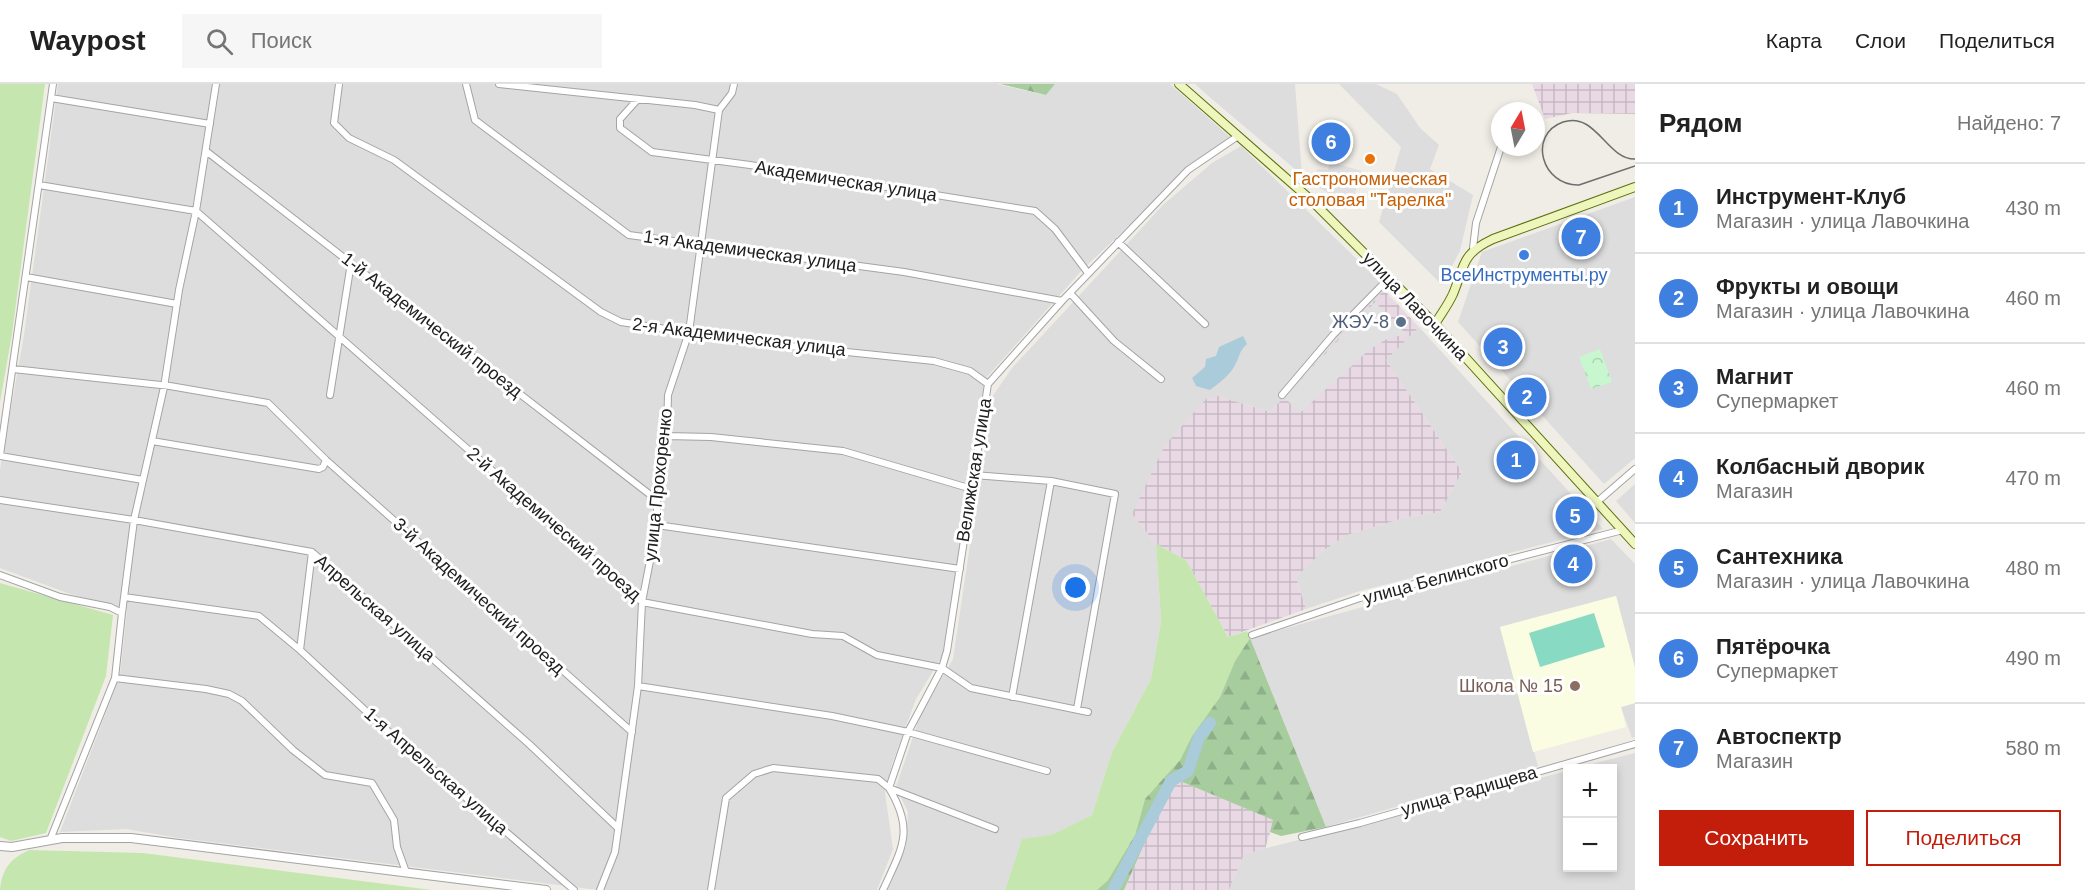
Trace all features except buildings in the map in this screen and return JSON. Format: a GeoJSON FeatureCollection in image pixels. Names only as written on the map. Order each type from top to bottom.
{"type":"FeatureCollection","features":[{"type":"Feature","properties":{"kind":"main road","name":"улица Лавочкина"},"geometry":{"type":"LineString","coordinates":[[1179,84],[1311,200],[1435,324],[1635,544]]}},
{"type":"Feature","properties":{"kind":"main road"},"geometry":{"type":"LineString","coordinates":[[1435,324],[1452,295],[1462,264],[1473,248],[1493,238],[1635,188]]}},
{"type":"Feature","properties":{"kind":"street"},"geometry":{"type":"LineString","coordinates":[[53,84],[0,456],[143,480]]}},
{"type":"Feature","properties":{"kind":"street"},"geometry":{"type":"LineString","coordinates":[[50,840],[115,678],[134,520],[164,387],[216,84]]}},
{"type":"Feature","properties":{"kind":"street","name":"2-я Академическая улица"},"geometry":{"type":"LineString","coordinates":[[339,84],[334,123],[349,138],[394,160],[601,312],[621,322],[749,342],[934,361],[970,371],[988,384]]}},
{"type":"Feature","properties":{"kind":"street","name":"1-я Академическая улица"},"geometry":{"type":"LineString","coordinates":[[466,84],[474,120],[628,235],[904,272],[1062,301]]}},
{"type":"Feature","properties":{"kind":"street"},"geometry":{"type":"LineString","coordinates":[[499,84],[695,105],[719,110]]}},
{"type":"Feature","properties":{"kind":"street","name":"улица Прохоренко"},"geometry":{"type":"LineString","coordinates":[[600,890],[615,852],[632,732],[638,686],[642,602],[657,525],[657,500],[666,436],[668,395],[689,332],[719,110],[732,93],[734,84]]}},
{"type":"Feature","properties":{"kind":"street"},"geometry":{"type":"LineString","coordinates":[[51,98],[210,124]]}},
{"type":"Feature","properties":{"kind":"street","name":"Академическая улица"},"geometry":{"type":"LineString","coordinates":[[638,99],[620,119],[620,128],[652,152],[711,159],[1035,211],[1055,229],[1088,273]]}},
{"type":"Feature","properties":{"kind":"street","name":"Велижская улица"},"geometry":{"type":"LineString","coordinates":[[889,788],[908,732],[942,668],[960,569],[988,384],[1088,273],[1188,170],[1238,136]]}},
{"type":"Feature","properties":{"kind":"street","name":"1-й Академический проезд"},"geometry":{"type":"LineString","coordinates":[[206,151],[657,500]]}},
{"type":"Feature","properties":{"kind":"street"},"geometry":{"type":"LineString","coordinates":[[1473,248],[1476,223],[1498,156]]}},
{"type":"Feature","properties":{"kind":"street"},"geometry":{"type":"LineString","coordinates":[[39,185],[196,211]]}},
{"type":"Feature","properties":{"kind":"street","name":"2-й Академический проезд"},"geometry":{"type":"LineString","coordinates":[[196,211],[642,602],[812,634],[843,636],[876,655],[942,668]]}},
{"type":"Feature","properties":{"kind":"street"},"geometry":{"type":"LineString","coordinates":[[1118,242],[1205,324]]}},
{"type":"Feature","properties":{"kind":"street"},"geometry":{"type":"LineString","coordinates":[[330,395],[341,339],[351,262]]}},
{"type":"Feature","properties":{"kind":"street"},"geometry":{"type":"LineString","coordinates":[[26,277],[177,303]]}},
{"type":"Feature","properties":{"kind":"street"},"geometry":{"type":"LineString","coordinates":[[1282,395],[1333,335],[1389,278]]}},
{"type":"Feature","properties":{"kind":"street"},"geometry":{"type":"LineString","coordinates":[[1070,293],[1114,341],[1161,379]]}},
{"type":"Feature","properties":{"kind":"street","name":"3-й Академический проезд"},"geometry":{"type":"LineString","coordinates":[[13,369],[164,387],[268,403],[326,460],[632,732]]}},
{"type":"Feature","properties":{"kind":"street"},"geometry":{"type":"LineString","coordinates":[[666,436],[711,437],[843,451],[972,489]]}},
{"type":"Feature","properties":{"kind":"street"},"geometry":{"type":"LineString","coordinates":[[152,441],[319,469],[323,467],[326,460]]}},
{"type":"Feature","properties":{"kind":"street"},"geometry":{"type":"LineString","coordinates":[[1597,502],[1635,469]]}},
{"type":"Feature","properties":{"kind":"street"},"geometry":{"type":"LineString","coordinates":[[974,475],[1051,481],[1114,494],[1077,709]]}},
{"type":"Feature","properties":{"kind":"street"},"geometry":{"type":"LineString","coordinates":[[1012,697],[1051,481]]}},
{"type":"Feature","properties":{"kind":"street","name":"Апрельская улица"},"geometry":{"type":"LineString","coordinates":[[0,500],[134,520],[312,552],[529,744],[618,828]]}},
{"type":"Feature","properties":{"kind":"street"},"geometry":{"type":"LineString","coordinates":[[657,525],[960,569]]}},
{"type":"Feature","properties":{"kind":"street","name":"улица Белинского"},"geometry":{"type":"LineString","coordinates":[[1252,635],[1360,598],[1623,530]]}},
{"type":"Feature","properties":{"kind":"street"},"geometry":{"type":"LineString","coordinates":[[300,650],[312,552]]}},
{"type":"Feature","properties":{"kind":"street"},"geometry":{"type":"LineString","coordinates":[[0,575],[60,597],[110,608],[122,613]]}},
{"type":"Feature","properties":{"kind":"street","name":"1-я Апрельская улица"},"geometry":{"type":"LineString","coordinates":[[124,597],[259,616],[300,650],[382,726],[574,890]]}},
{"type":"Feature","properties":{"kind":"street"},"geometry":{"type":"LineString","coordinates":[[942,668],[971,688],[1088,712]]}},
{"type":"Feature","properties":{"kind":"street"},"geometry":{"type":"LineString","coordinates":[[115,678],[229,694],[242,701],[293,750],[325,775],[372,783],[394,820],[397,848],[406,872]]}},
{"type":"Feature","properties":{"kind":"street"},"geometry":{"type":"LineString","coordinates":[[638,686],[800,711],[908,732],[1047,771]]}},
{"type":"Feature","properties":{"kind":"street","name":"улица Радищева"},"geometry":{"type":"LineString","coordinates":[[1302,837],[1360,823],[1635,744]]}},
{"type":"Feature","properties":{"kind":"street"},"geometry":{"type":"LineString","coordinates":[[711,890],[726,798],[754,774],[773,768],[878,779],[889,788],[995,829]]}},
{"type":"Feature","properties":{"kind":"street"},"geometry":{"type":"LineString","coordinates":[[883,890],[905,838],[901,808],[889,788]]}},
{"type":"Feature","properties":{"kind":"street"},"geometry":{"type":"LineString","coordinates":[[0,846],[12,847],[50,840],[131,838],[546,890]]}},
{"type":"Feature","properties":{"kind":"shaded area"},"geometry":{"type":"Polygon","coordinates":[[[58,84],[996,84],[1046,95],[1055,84],[1170,84],[1231,138],[1188,170],[1083,269],[987,377],[943,655],[916,699],[892,764],[885,793],[893,849],[877,890],[598,890],[179,838],[126,829],[60,832],[120,676],[127,610],[70,594],[0,568],[0,469],[24,335],[58,84]]]}},
{"type":"Feature","properties":{"kind":"shaded area"},"geometry":{"type":"Polygon","coordinates":[[[1195,84],[1295,84],[1302,175],[1213,100],[1195,84]]]}},
{"type":"Feature","properties":{"kind":"shaded area"},"geometry":{"type":"Polygon","coordinates":[[[1339,84],[1376,84],[1397,94],[1420,128],[1439,145],[1430,169],[1473,195],[1460,251],[1442,285],[1379,222],[1401,147],[1339,84]]]}},
{"type":"Feature","properties":{"kind":"shaded area"},"geometry":{"type":"Polygon","coordinates":[[[1532,84],[1635,84],[1635,114],[1572,113],[1545,119],[1545,102],[1539,102],[1532,84]]]}},
{"type":"Feature","properties":{"kind":"shaded area"},"geometry":{"type":"Polygon","coordinates":[[[1241,146],[1376,278],[1384,290],[1270,412],[1218,396],[1132,514],[1156,544],[1161,621],[1151,679],[1112,752],[1092,815],[1051,835],[1022,840],[1005,890],[886,890],[906,846],[908,812],[896,787],[920,716],[953,659],[992,397],[1012,368],[1163,205],[1212,163],[1241,146]]]}},
{"type":"Feature","properties":{"kind":"shaded area"},"geometry":{"type":"Polygon","coordinates":[[[1330,162],[1362,171],[1355,193],[1344,202],[1316,186],[1317,169],[1328,170],[1330,162]]]}},
{"type":"Feature","properties":{"kind":"shaded area"},"geometry":{"type":"Polygon","coordinates":[[[1635,197],[1635,458],[1604,484],[1458,322],[1482,252],[1635,197]]]}},
{"type":"Feature","properties":{"kind":"shaded area"},"geometry":{"type":"Polygon","coordinates":[[[1384,290],[1419,327],[1386,360],[1462,472],[1440,512],[1407,517],[1347,535],[1324,550],[1296,577],[1306,609],[1228,637],[1186,560],[1156,544],[1132,514],[1165,445],[1207,398],[1218,396],[1270,412],[1384,290]]]}},
{"type":"Feature","properties":{"kind":"shaded area"},"geometry":{"type":"Polygon","coordinates":[[[1375,302],[1406,334],[1387,339],[1370,349],[1300,413],[1284,397],[1375,302]]]}},
{"type":"Feature","properties":{"kind":"shaded area"},"geometry":{"type":"Polygon","coordinates":[[[1419,327],[1603,529],[1360,591],[1306,609],[1296,577],[1324,550],[1347,535],[1407,517],[1440,512],[1462,472],[1385,359],[1419,327]]]}},
{"type":"Feature","properties":{"kind":"shaded area"},"geometry":{"type":"Polygon","coordinates":[[[1635,484],[1635,523],[1616,501],[1635,484]]]}},
{"type":"Feature","properties":{"kind":"shaded area"},"geometry":{"type":"Polygon","coordinates":[[[1611,539],[1635,564],[1635,668],[1616,596],[1500,627],[1538,766],[1326,827],[1250,638],[1611,539]]]}},
{"type":"Feature","properties":{"kind":"shaded area","name":"Школа № 15"},"geometry":{"type":"Polygon","coordinates":[[[1616,596],[1635,668],[1635,703],[1621,707],[1626,727],[1533,752],[1500,627],[1616,596]]]}},
{"type":"Feature","properties":{"kind":"shaded area"},"geometry":{"type":"Polygon","coordinates":[[[1635,703],[1635,737],[1632,738],[1621,707],[1635,703]]]}},
{"type":"Feature","properties":{"kind":"shaded area"},"geometry":{"type":"Polygon","coordinates":[[[1635,753],[1635,890],[1229,890],[1244,854],[1563,772],[1563,872],[1617,872],[1617,764],[1592,764],[1635,753]]]}},
{"type":"Feature","properties":{"kind":"shaded area"},"geometry":{"type":"Polygon","coordinates":[[[1180,781],[1274,820],[1265,849],[1244,854],[1229,890],[1124,890],[1167,792],[1180,781]]]}},
{"type":"Feature","properties":{"kind":"green space"},"geometry":{"type":"Polygon","coordinates":[[[0,84],[45,84],[12,334],[0,402],[0,84]]]}},
{"type":"Feature","properties":{"kind":"green space"},"geometry":{"type":"Polygon","coordinates":[[[1000,84],[1055,84],[1046,95],[1000,84]]]}},
{"type":"Feature","properties":{"kind":"green space"},"geometry":{"type":"Polygon","coordinates":[[[1600,349],[1612,382],[1591,389],[1579,357],[1600,349]]]}},
{"type":"Feature","properties":{"kind":"green space"},"geometry":{"type":"Polygon","coordinates":[[[1156,544],[1186,560],[1228,637],[1247,631],[1250,638],[1235,661],[1220,697],[1192,736],[1180,760],[1145,799],[1135,835],[1108,880],[1097,890],[1005,890],[1022,839],[1051,835],[1092,815],[1112,752],[1151,679],[1161,621],[1156,544]]]}},
{"type":"Feature","properties":{"kind":"green space"},"geometry":{"type":"Polygon","coordinates":[[[0,583],[113,615],[106,676],[46,833],[11,841],[0,837],[0,583]]]}},
{"type":"Feature","properties":{"kind":"green space"},"geometry":{"type":"Polygon","coordinates":[[[1594,613],[1605,647],[1540,667],[1529,633],[1594,613]]]}},
{"type":"Feature","properties":{"kind":"green space"},"geometry":{"type":"Polygon","coordinates":[[[1250,638],[1326,827],[1281,836],[1270,832],[1273,820],[1180,781],[1167,792],[1124,890],[1097,890],[1108,880],[1135,835],[1145,799],[1180,760],[1192,736],[1220,697],[1235,661],[1250,638]]]}},
{"type":"Feature","properties":{"kind":"green space"},"geometry":{"type":"Polygon","coordinates":[[[29,850],[143,853],[432,890],[0,890],[5,870],[12,861],[29,850]]]}},
{"type":"Feature","properties":{"kind":"water"},"geometry":{"type":"Polygon","coordinates":[[[1243,336],[1247,344],[1242,349],[1233,369],[1210,390],[1196,386],[1192,378],[1205,367],[1206,359],[1216,356],[1219,347],[1243,336]]]}},
{"type":"Feature","properties":{"kind":"waterway"},"geometry":{"type":"LineString","coordinates":[[1113,890],[1171,781],[1188,771],[1199,737],[1210,723]]}},
{"type":"Feature","properties":{"kind":"tram line"},"geometry":{"type":"LineString","coordinates":[[1635,159],[1617,152],[1593,129],[1574,120],[1563,122],[1552,128],[1545,137],[1542,148],[1548,169],[1566,183],[1579,185],[1635,166]]}},
{"type":"Feature","properties":{"kind":"place","name":"Пятёрочка"},"geometry":{"type":"Point","coordinates":[1331,142]}},
{"type":"Feature","properties":{"kind":"place","name":"Гастрономическая столовая \"Тарелка\""},"geometry":{"type":"Point","coordinates":[1370,159]}},
{"type":"Feature","properties":{"kind":"place","name":"Автоспектр"},"geometry":{"type":"Point","coordinates":[1581,237]}},
{"type":"Feature","properties":{"kind":"place","name":"ВсеИнструменты.ру"},"geometry":{"type":"Point","coordinates":[1524,255]}},
{"type":"Feature","properties":{"kind":"place","name":"ЖЭУ-8"},"geometry":{"type":"Point","coordinates":[1401,322]}},
{"type":"Feature","properties":{"kind":"place","name":"Магнит"},"geometry":{"type":"Point","coordinates":[1503,347]}},
{"type":"Feature","properties":{"kind":"place","name":"Фрукты и овощи"},"geometry":{"type":"Point","coordinates":[1527,397]}},
{"type":"Feature","properties":{"kind":"place","name":"Инструмент-Клуб"},"geometry":{"type":"Point","coordinates":[1516,460]}},
{"type":"Feature","properties":{"kind":"place","name":"Сантехника"},"geometry":{"type":"Point","coordinates":[1575,516]}},
{"type":"Feature","properties":{"kind":"place","name":"Колбасный дворик"},"geometry":{"type":"Point","coordinates":[1573,564]}},
{"type":"Feature","properties":{"kind":"place","name":"Школа № 15"},"geometry":{"type":"Point","coordinates":[1575,686]}}]}
